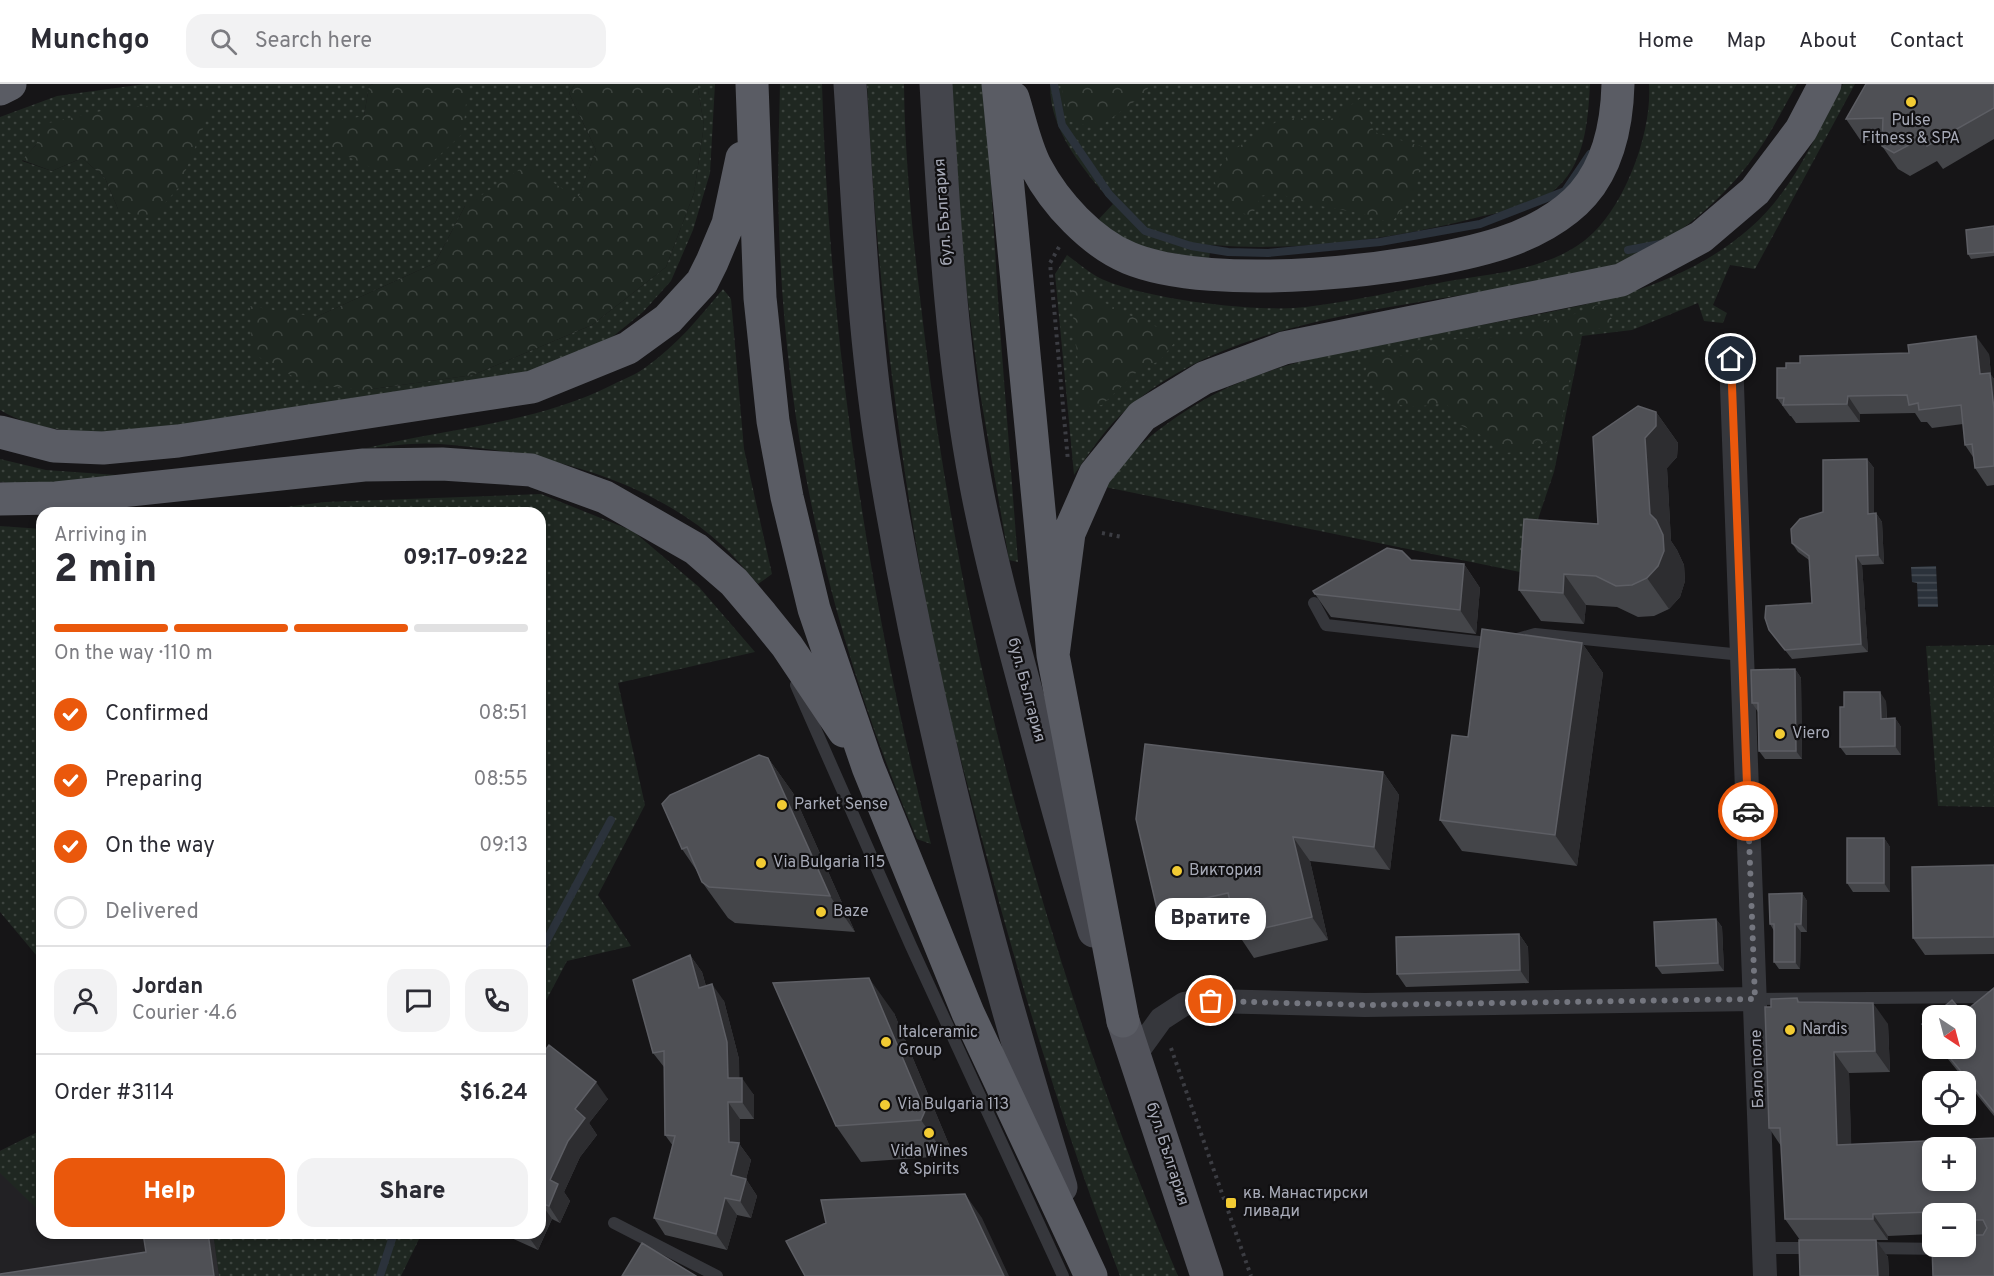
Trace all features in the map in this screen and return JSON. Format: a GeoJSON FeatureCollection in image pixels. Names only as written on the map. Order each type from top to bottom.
{"type":"FeatureCollection","features":[{"type":"Feature","properties":{"kind":"highway"},"geometry":{"type":"LineString","coordinates":[[0,89],[10,84]]}},
{"type":"Feature","properties":{"kind":"highway"},"geometry":{"type":"LineString","coordinates":[[998,84],[1053,655],[1123,1022]]}},
{"type":"Feature","properties":{"kind":"highway"},"geometry":{"type":"LineString","coordinates":[[1008,84],[1036,166],[1053,194],[1077,220],[1099,239],[1128,258],[1159,267],[1191,273],[1272,276],[1358,270],[1460,255],[1504,242],[1538,227],[1561,213],[1582,194],[1599,172],[1616,122],[1618,84]]}},
{"type":"Feature","properties":{"kind":"highway"},"geometry":{"type":"LineString","coordinates":[[1053,655],[1069,534],[1095,474],[1142,416],[1204,378],[1284,348],[1621,280],[1701,237],[1755,191],[1801,130],[1825,84]]}},
{"type":"Feature","properties":{"kind":"highway"},"geometry":{"type":"LineString","coordinates":[[752,99],[760,298],[773,421],[786,497],[814,609],[868,767],[968,1012],[1091,1276]]}},
{"type":"Feature","properties":{"kind":"highway"},"geometry":{"type":"LineString","coordinates":[[0,432],[54,446],[103,448],[178,441],[532,387],[628,348],[668,319],[702,282],[712,262],[728,224],[752,99]]}},
{"type":"Feature","properties":{"kind":"highway"},"geometry":{"type":"LineString","coordinates":[[0,499],[56,498],[364,465],[442,464],[531,470],[605,497],[696,549],[734,582],[771,626],[868,767]]}},
{"type":"Feature","properties":{"kind":"main road"},"geometry":{"type":"LineString","coordinates":[[850,84],[862,268],[882,447],[915,640],[991,948],[1027,1077],[1091,1276]]}},
{"type":"Feature","properties":{"kind":"main road","name":"бул. България"},"geometry":{"type":"LineString","coordinates":[[936,84],[947,264],[957,357],[976,484],[1003,605],[1066,844],[1207,1276]]}},
{"type":"Feature","properties":{"kind":"street","name":"Бяло поле"},"geometry":{"type":"LineString","coordinates":[[1731,359],[1765,1276]]}},
{"type":"Feature","properties":{"kind":"street"},"geometry":{"type":"LineString","coordinates":[[1134,1055],[1161,1019],[1184,1004],[1211,1001],[1365,1005],[1755,999]]}},
{"type":"Feature","properties":{"kind":"lane"},"geometry":{"type":"LineString","coordinates":[[1314,603],[1326,625],[1495,644],[1534,634],[1742,655]]}},
{"type":"Feature","properties":{"kind":"lane"},"geometry":{"type":"LineString","coordinates":[[771,626],[911,946],[1063,1276]]}},
{"type":"Feature","properties":{"kind":"lane"},"geometry":{"type":"LineString","coordinates":[[1755,999],[1994,997]]}},
{"type":"Feature","properties":{"kind":"lane"},"geometry":{"type":"LineString","coordinates":[[614,1223],[717,1276]]}},
{"type":"Feature","properties":{"kind":"lane"},"geometry":{"type":"LineString","coordinates":[[1764,1248],[1822,1248]]}},
{"type":"Feature","properties":{"kind":"lane"},"geometry":{"type":"LineString","coordinates":[[1856,1248],[1922,1249]]}},
{"type":"Feature","properties":{"kind":"path"},"geometry":{"type":"LineString","coordinates":[[1061,244],[1050,263],[1068,468]]}},
{"type":"Feature","properties":{"kind":"path"},"geometry":{"type":"LineString","coordinates":[[1100,533],[1122,537]]}},
{"type":"Feature","properties":{"kind":"path"},"geometry":{"type":"LineString","coordinates":[[1161,1019],[1251,1276]]}},
{"type":"Feature","properties":{"kind":"shaded area"},"geometry":{"type":"Polygon","coordinates":[[[1936,566],[1938,607],[1918,607],[1917,583],[1912,582],[1911,567],[1936,566]]]}},
{"type":"Feature","properties":{"kind":"shaded area"},"geometry":{"type":"Polygon","coordinates":[[[36,1133],[36,1239],[245,1239],[251,1276],[0,1276],[0,1151],[36,1133]]]}},
{"type":"Feature","properties":{"kind":"green space"},"geometry":{"type":"Polygon","coordinates":[[[145,84],[373,84],[369,86],[364,116],[330,148],[468,84],[575,84],[569,93],[596,150],[578,200],[465,206],[435,263],[316,317],[365,390],[473,375],[592,325],[666,267],[694,193],[704,125],[697,84],[715,84],[710,173],[693,230],[671,281],[643,312],[605,343],[515,376],[126,433],[61,430],[30,423],[0,410],[0,117],[57,96],[145,84]],[[211,108],[36,145],[22,161],[52,171],[82,158],[105,178],[118,209],[211,108]]]}},
{"type":"Feature","properties":{"kind":"green space"},"geometry":{"type":"Polygon","coordinates":[[[373,84],[468,84],[463,133],[424,170],[376,170],[330,148],[330,122],[364,116],[369,86],[373,84]]]}},
{"type":"Feature","properties":{"kind":"green space"},"geometry":{"type":"Polygon","coordinates":[[[575,84],[697,84],[704,125],[694,193],[666,267],[592,325],[473,375],[365,390],[306,384],[252,353],[250,306],[316,317],[435,263],[465,206],[527,165],[578,199],[596,150],[569,93],[575,84]]]}},
{"type":"Feature","properties":{"kind":"green space"},"geometry":{"type":"Polygon","coordinates":[[[780,84],[822,84],[833,274],[856,467],[888,658],[931,844],[917,839],[887,765],[838,616],[819,540],[792,387],[783,308],[778,211],[780,84]]]}},
{"type":"Feature","properties":{"kind":"green space"},"geometry":{"type":"Polygon","coordinates":[[[867,84],[904,84],[906,152],[915,254],[944,474],[991,708],[1021,824],[1054,939],[1092,1053],[1133,1165],[1178,1276],[1120,1276],[1047,1067],[1000,908],[962,765],[928,615],[897,417],[882,284],[867,84]]]}},
{"type":"Feature","properties":{"kind":"green space"},"geometry":{"type":"Polygon","coordinates":[[[951,84],[985,84],[999,315],[1018,562],[1009,560],[980,393],[961,248],[951,84]]]}},
{"type":"Feature","properties":{"kind":"green space"},"geometry":{"type":"Polygon","coordinates":[[[1050,84],[1590,84],[1583,143],[1572,170],[1552,192],[1536,201],[1510,210],[1450,224],[1348,242],[1280,247],[1211,245],[1209,259],[1164,252],[1136,244],[1110,230],[1098,220],[1113,204],[1080,164],[1062,134],[1055,118],[1050,84]]]}},
{"type":"Feature","properties":{"kind":"green space"},"geometry":{"type":"Polygon","coordinates":[[[1067,84],[1151,84],[1142,96],[1098,128],[1068,121],[1062,88],[1067,84]]]}},
{"type":"Feature","properties":{"kind":"green space"},"geometry":{"type":"Polygon","coordinates":[[[1649,84],[1797,84],[1763,143],[1725,192],[1679,231],[1645,252],[1584,274],[1308,324],[1258,338],[1211,356],[1167,379],[1128,408],[1105,431],[1074,475],[1055,274],[1067,255],[1096,276],[1140,291],[1199,302],[1260,308],[1324,305],[1525,268],[1562,255],[1578,245],[1593,233],[1617,202],[1642,143],[1649,103],[1649,84]]]}},
{"type":"Feature","properties":{"kind":"green space"},"geometry":{"type":"Polygon","coordinates":[[[1843,84],[1855,84],[1755,269],[1730,265],[1713,305],[1727,313],[1723,323],[1704,321],[1698,303],[1632,330],[1582,336],[1554,472],[1520,572],[1105,487],[1124,461],[1156,432],[1190,408],[1244,380],[1330,354],[1592,303],[1648,286],[1701,262],[1726,247],[1766,213],[1792,179],[1843,84]]]}},
{"type":"Feature","properties":{"kind":"green space"},"geometry":{"type":"Polygon","coordinates":[[[1361,98],[1374,132],[1423,147],[1415,194],[1391,223],[1360,213],[1298,202],[1278,192],[1261,196],[1251,218],[1224,201],[1213,179],[1229,153],[1282,118],[1331,119],[1361,98]]]}},
{"type":"Feature","properties":{"kind":"green space"},"geometry":{"type":"Polygon","coordinates":[[[123,106],[211,108],[179,187],[151,219],[118,209],[105,178],[82,158],[52,171],[22,160],[36,145],[44,124],[123,106]]]}},
{"type":"Feature","properties":{"kind":"green space"},"geometry":{"type":"Polygon","coordinates":[[[1071,286],[1139,320],[1168,331],[1174,343],[1160,361],[1140,369],[1102,405],[1081,408],[1071,286]]]}},
{"type":"Feature","properties":{"kind":"green space"},"geometry":{"type":"Polygon","coordinates":[[[723,289],[731,299],[744,449],[772,574],[758,584],[728,551],[694,523],[662,502],[591,472],[554,462],[478,448],[440,444],[403,444],[367,448],[524,416],[584,397],[635,374],[657,359],[687,331],[723,289]]]}},
{"type":"Feature","properties":{"kind":"green space"},"geometry":{"type":"Polygon","coordinates":[[[1597,305],[1610,315],[1614,325],[1579,333],[1559,433],[1532,451],[1503,453],[1478,433],[1460,425],[1446,403],[1399,405],[1364,374],[1372,355],[1405,356],[1441,340],[1521,336],[1545,321],[1572,315],[1597,305]]]}},
{"type":"Feature","properties":{"kind":"green space"},"geometry":{"type":"Polygon","coordinates":[[[0,459],[46,470],[144,477],[74,486],[0,482],[0,459]]]}},
{"type":"Feature","properties":{"kind":"green space"},"geometry":{"type":"Polygon","coordinates":[[[541,494],[633,531],[699,587],[755,652],[618,683],[645,805],[598,895],[631,946],[567,961],[546,1001],[546,507],[286,507],[325,502],[541,494]]]}},
{"type":"Feature","properties":{"kind":"green space"},"geometry":{"type":"Polygon","coordinates":[[[0,526],[36,529],[36,955],[0,912],[0,526]]]}},
{"type":"Feature","properties":{"kind":"green space"},"geometry":{"type":"Polygon","coordinates":[[[1994,645],[1994,807],[1938,806],[1926,646],[1994,645]]]}},
{"type":"Feature","properties":{"kind":"green space"},"geometry":{"type":"Polygon","coordinates":[[[36,1133],[36,1207],[0,1173],[0,1151],[36,1133]]]}},
{"type":"Feature","properties":{"kind":"green space"},"geometry":{"type":"Polygon","coordinates":[[[214,1239],[419,1239],[401,1276],[219,1276],[214,1239]]]}},
{"type":"Feature","properties":{"kind":"building"},"geometry":{"type":"Polygon","coordinates":[[[1866,84],[1994,84],[1994,108],[1927,146],[1922,138],[1894,153],[1882,146],[1883,118],[1846,119],[1866,84]]]}},
{"type":"Feature","properties":{"kind":"building"},"geometry":{"type":"Polygon","coordinates":[[[1994,226],[1994,252],[1968,254],[1966,230],[1994,226]]]}},
{"type":"Feature","properties":{"kind":"building"},"geometry":{"type":"Polygon","coordinates":[[[1976,336],[1980,374],[1990,373],[1994,409],[1994,466],[1975,468],[1972,444],[1965,445],[1961,405],[1919,410],[1918,403],[1909,405],[1907,395],[1848,396],[1847,404],[1783,405],[1784,398],[1777,398],[1777,368],[1786,368],[1786,363],[1800,363],[1800,356],[1909,353],[1908,345],[1976,336]]]}},
{"type":"Feature","properties":{"kind":"building"},"geometry":{"type":"Polygon","coordinates":[[[1638,406],[1656,412],[1656,426],[1645,438],[1650,514],[1656,520],[1663,535],[1664,551],[1658,566],[1647,578],[1632,585],[1616,586],[1596,576],[1564,574],[1563,593],[1519,590],[1524,519],[1598,524],[1593,437],[1638,406]]]}},
{"type":"Feature","properties":{"kind":"building"},"geometry":{"type":"Polygon","coordinates":[[[1867,459],[1868,514],[1876,513],[1878,555],[1856,556],[1861,644],[1785,650],[1769,630],[1765,618],[1766,606],[1812,603],[1809,556],[1792,543],[1791,529],[1800,519],[1823,512],[1823,460],[1867,459]]]}},
{"type":"Feature","properties":{"kind":"building"},"geometry":{"type":"Polygon","coordinates":[[[1387,548],[1402,551],[1411,560],[1464,564],[1460,610],[1315,594],[1313,591],[1387,548]]]}},
{"type":"Feature","properties":{"kind":"building"},"geometry":{"type":"Polygon","coordinates":[[[1482,629],[1582,643],[1555,835],[1440,820],[1452,735],[1468,737],[1482,629]]]}},
{"type":"Feature","properties":{"kind":"building"},"geometry":{"type":"Polygon","coordinates":[[[1795,669],[1796,751],[1759,751],[1758,703],[1752,703],[1751,670],[1795,669]]]}},
{"type":"Feature","properties":{"kind":"building"},"geometry":{"type":"Polygon","coordinates":[[[1844,692],[1880,692],[1881,719],[1895,718],[1895,746],[1840,747],[1840,707],[1844,707],[1844,692]]]}},
{"type":"Feature","properties":{"kind":"building"},"geometry":{"type":"Polygon","coordinates":[[[1145,744],[1383,772],[1374,847],[1293,837],[1312,917],[1238,934],[1228,893],[1157,909],[1136,819],[1145,744]]]}},
{"type":"Feature","properties":{"kind":"building","name":"Via Bulgaria 115"},"geometry":{"type":"Polygon","coordinates":[[[759,755],[768,758],[830,896],[709,887],[702,882],[687,847],[682,849],[662,804],[670,795],[759,755]]]}},
{"type":"Feature","properties":{"kind":"building"},"geometry":{"type":"Polygon","coordinates":[[[1847,838],[1884,838],[1884,883],[1847,883],[1847,838]]]}},
{"type":"Feature","properties":{"kind":"building"},"geometry":{"type":"Polygon","coordinates":[[[1994,865],[1994,937],[1913,938],[1912,867],[1994,865]]]}},
{"type":"Feature","properties":{"kind":"building"},"geometry":{"type":"Polygon","coordinates":[[[1802,893],[1801,924],[1795,924],[1795,962],[1774,962],[1774,924],[1770,924],[1769,894],[1802,893]]]}},
{"type":"Feature","properties":{"kind":"building"},"geometry":{"type":"Polygon","coordinates":[[[1716,919],[1718,963],[1656,966],[1654,922],[1716,919]]]}},
{"type":"Feature","properties":{"kind":"building"},"geometry":{"type":"Polygon","coordinates":[[[1519,934],[1520,970],[1397,974],[1396,937],[1519,934]]]}},
{"type":"Feature","properties":{"kind":"building"},"geometry":{"type":"Polygon","coordinates":[[[690,955],[699,988],[712,984],[727,1042],[728,1078],[742,1078],[742,1102],[728,1102],[729,1142],[739,1143],[731,1175],[746,1179],[740,1201],[725,1198],[716,1234],[654,1218],[675,1136],[665,1135],[664,1051],[653,1053],[633,980],[690,955]]]}},
{"type":"Feature","properties":{"kind":"building","name":"Via Bulgaria 113"},"geometry":{"type":"Polygon","coordinates":[[[869,978],[925,1111],[921,1120],[836,1126],[773,983],[869,978]]]}},
{"type":"Feature","properties":{"kind":"building"},"geometry":{"type":"Polygon","coordinates":[[[1994,988],[1994,1112],[1976,1090],[1976,1071],[1961,1071],[1951,1059],[1976,1059],[1976,1005],[1973,1005],[1994,988]]]}},
{"type":"Feature","properties":{"kind":"building"},"geometry":{"type":"Polygon","coordinates":[[[1797,998],[1798,1002],[1873,1003],[1875,1051],[1834,1052],[1837,1145],[1922,1141],[1922,1191],[1976,1191],[1976,1139],[1994,1138],[1994,1276],[1933,1276],[1932,1257],[1976,1257],[1976,1235],[1983,1235],[1987,1228],[1983,1220],[1976,1220],[1976,1203],[1922,1203],[1922,1212],[1873,1214],[1873,1219],[1785,1219],[1780,1128],[1769,1128],[1765,1007],[1771,1007],[1771,999],[1797,998]]]}},
{"type":"Feature","properties":{"kind":"building"},"geometry":{"type":"Polygon","coordinates":[[[1952,1000],[1956,1005],[1946,1005],[1952,1000]]]}},
{"type":"Feature","properties":{"kind":"building"},"geometry":{"type":"Polygon","coordinates":[[[549,1045],[596,1082],[575,1109],[585,1118],[568,1141],[550,1180],[558,1184],[549,1206],[546,1205],[546,1049],[549,1045]]]}},
{"type":"Feature","properties":{"kind":"building"},"geometry":{"type":"Polygon","coordinates":[[[965,1194],[1004,1276],[805,1276],[786,1241],[826,1223],[821,1200],[965,1194]]]}},
{"type":"Feature","properties":{"kind":"building"},"geometry":{"type":"Polygon","coordinates":[[[144,1239],[209,1239],[214,1276],[0,1276],[0,1274],[146,1252],[144,1239]]]}},
{"type":"Feature","properties":{"kind":"building"},"geometry":{"type":"Polygon","coordinates":[[[1799,1240],[1876,1240],[1878,1276],[1800,1276],[1799,1240]]]}},
{"type":"Feature","properties":{"kind":"building"},"geometry":{"type":"Polygon","coordinates":[[[642,1243],[696,1276],[622,1276],[642,1243]]]}},
{"type":"Feature","properties":{"kind":"waterway"},"geometry":{"type":"LineString","coordinates":[[1054,84],[1062,125],[1109,194],[1145,231],[1191,246],[1228,252],[1268,253],[1380,242],[1480,224],[1565,191],[1590,154]]}},
{"type":"Feature","properties":{"kind":"waterway"},"geometry":{"type":"LineString","coordinates":[[1628,250],[1660,244]]}},
{"type":"Feature","properties":{"kind":"waterway"},"geometry":{"type":"LineString","coordinates":[[546,942],[611,820]]}},
{"type":"Feature","properties":{"kind":"waterway"},"geometry":{"type":"LineString","coordinates":[[380,1276],[392,1239]]}},
{"type":"Feature","properties":{"kind":"way so far"},"geometry":{"type":"LineString","coordinates":[[1211,1001],[1365,1005],[1755,999],[1748,811]]}},
{"type":"Feature","properties":{"kind":"place","name":"Pulse Fitness & SPA"},"geometry":{"type":"Point","coordinates":[1911,102]}},
{"type":"Feature","properties":{"kind":"place","name":"Viero"},"geometry":{"type":"Point","coordinates":[1780,734]}},
{"type":"Feature","properties":{"kind":"place","name":"Parket Sense"},"geometry":{"type":"Point","coordinates":[782,805]}},
{"type":"Feature","properties":{"kind":"place","name":"Via Bulgaria 115"},"geometry":{"type":"Point","coordinates":[761,863]}},
{"type":"Feature","properties":{"kind":"place","name":"Виктория"},"geometry":{"type":"Point","coordinates":[1177,871]}},
{"type":"Feature","properties":{"kind":"place","name":"Baze"},"geometry":{"type":"Point","coordinates":[821,912]}},
{"type":"Feature","properties":{"kind":"place","name":"Вратите"},"geometry":{"type":"Point","coordinates":[1211,1001]}},
{"type":"Feature","properties":{"kind":"place","name":"Nardis"},"geometry":{"type":"Point","coordinates":[1790,1030]}},
{"type":"Feature","properties":{"kind":"place","name":"Italceramic Group"},"geometry":{"type":"Point","coordinates":[886,1042]}},
{"type":"Feature","properties":{"kind":"place","name":"Via Bulgaria 113"},"geometry":{"type":"Point","coordinates":[885,1105]}},
{"type":"Feature","properties":{"kind":"place","name":"Vida Wines & Spirits"},"geometry":{"type":"Point","coordinates":[929,1133]}},
{"type":"Feature","properties":{"kind":"place","name":"кв. Манастирски ливади"},"geometry":{"type":"Point","coordinates":[1231,1203]}},
{"type":"Feature","properties":{"kind":"route"},"geometry":{"type":"LineString","coordinates":[[1731,359],[1748,811]]}}]}
